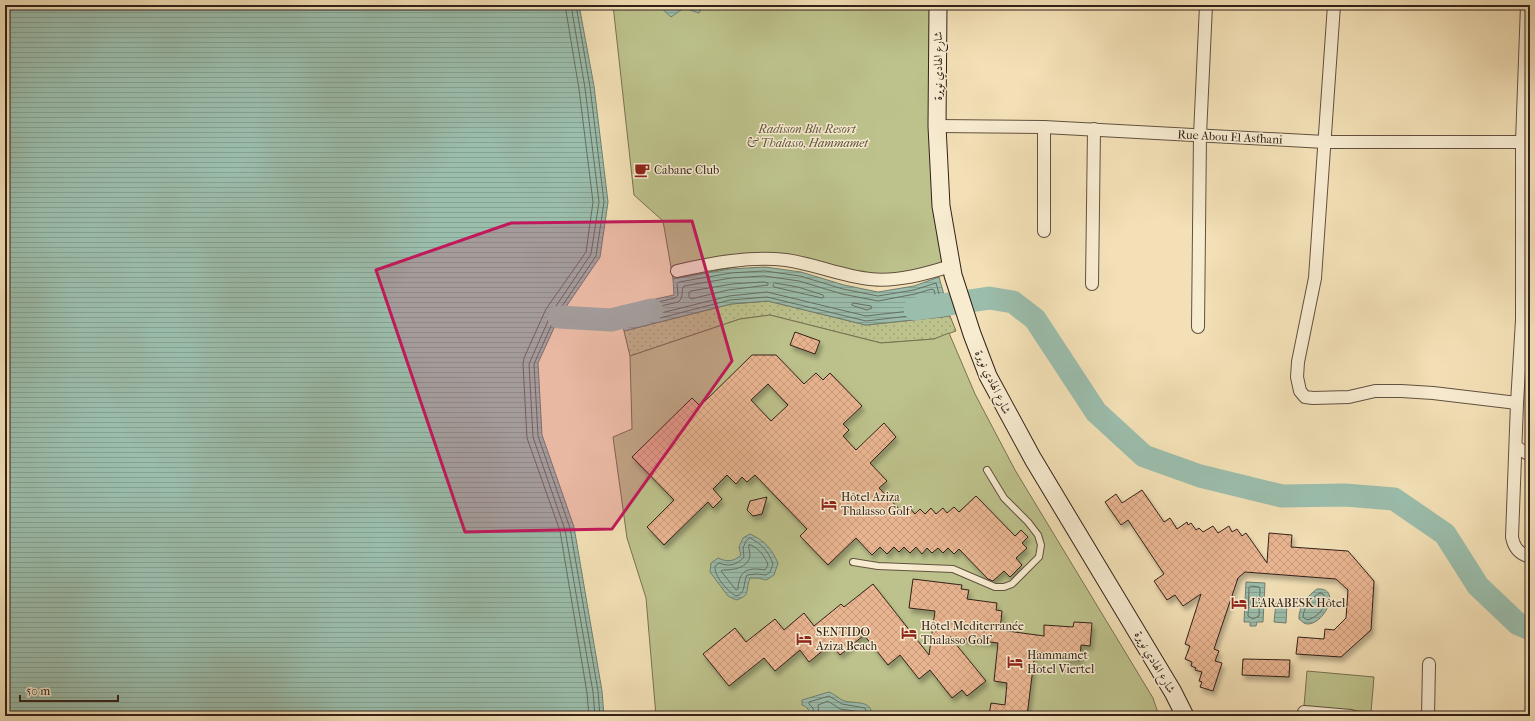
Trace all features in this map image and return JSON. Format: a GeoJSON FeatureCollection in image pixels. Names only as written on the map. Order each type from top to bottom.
{"type":"FeatureCollection","features":[{"type":"Feature","properties":{"kind":"street","name":"شارع الهادي نويرة"},"geometry":{"type":"LineString","coordinates":[[938,5],[937,126],[941,206],[952,271],[972,334],[988,376],[1023,441],[1169,685],[1185,716]]}},
{"type":"Feature","properties":{"kind":"street"},"geometry":{"type":"LineString","coordinates":[[1198,327],[1200,135],[1206,5]]}},
{"type":"Feature","properties":{"kind":"street"},"geometry":{"type":"LineString","coordinates":[[1334,5],[1314,278],[1298,362],[1297,377],[1300,391],[1305,396],[1313,398],[1349,397],[1375,391],[1401,391],[1517,402]]}},
{"type":"Feature","properties":{"kind":"street"},"geometry":{"type":"LineString","coordinates":[[1527,5],[1522,142],[1522,320],[1517,402],[1512,537],[1513,545],[1518,552],[1530,558]]}},
{"type":"Feature","properties":{"kind":"street","name":"Rue Abou El Asfhani"},"geometry":{"type":"LineString","coordinates":[[937,126],[1094,129],[1325,142],[1522,142]]}},
{"type":"Feature","properties":{"kind":"street"},"geometry":{"type":"LineString","coordinates":[[1044,127],[1044,230]]}},
{"type":"Feature","properties":{"kind":"street"},"geometry":{"type":"LineString","coordinates":[[1092,284],[1094,129]]}},
{"type":"Feature","properties":{"kind":"street"},"geometry":{"type":"LineString","coordinates":[[677,270],[743,259],[773,259],[788,260],[870,279],[889,280],[952,271]]}},
{"type":"Feature","properties":{"kind":"street"},"geometry":{"type":"LineString","coordinates":[[1516,448],[1530,455]]}},
{"type":"Feature","properties":{"kind":"street"},"geometry":{"type":"LineString","coordinates":[[1428,716],[1429,664]]}},
{"type":"Feature","properties":{"kind":"street"},"geometry":{"type":"LineString","coordinates":[[1304,712],[1351,716]]}},
{"type":"Feature","properties":{"kind":"lane"},"geometry":{"type":"LineString","coordinates":[[853,562],[878,566],[953,569],[995,587],[1004,587],[1012,584],[1039,557],[1041,546],[1038,535],[1028,522],[1004,498],[987,470]]}},
{"type":"Feature","properties":{"kind":"highlighted area"},"geometry":{"type":"Polygon","coordinates":[[[692,221],[732,361],[612,529],[465,532],[376,270],[511,223],[692,221]]]}},
{"type":"Feature","properties":{"kind":"green space","name":"Radisson Blu Resort & Thalasso, Hammamet"},"geometry":{"type":"Polygon","coordinates":[[[613,5],[931,5],[950,264],[912,279],[877,286],[766,261],[673,279],[663,221],[634,195],[613,5]]]}},
{"type":"Feature","properties":{"kind":"green space"},"geometry":{"type":"Polygon","coordinates":[[[768,301],[866,325],[950,316],[956,331],[934,339],[881,343],[770,315],[740,319],[630,356],[624,331],[731,304],[768,301]]]}},
{"type":"Feature","properties":{"kind":"green space","name":"Hôtel Aziza Thalasso Golf"},"geometry":{"type":"Polygon","coordinates":[[[770,315],[881,343],[934,339],[949,333],[975,394],[1015,470],[1153,698],[1159,716],[656,716],[646,598],[627,538],[613,437],[632,429],[630,356],[740,319],[770,315]]]}},
{"type":"Feature","properties":{"kind":"green space"},"geometry":{"type":"Polygon","coordinates":[[[1307,671],[1374,677],[1371,712],[1304,706],[1307,671]]]}},
{"type":"Feature","properties":{"kind":"water"},"geometry":{"type":"Polygon","coordinates":[[[5,5],[579,5],[594,86],[608,202],[600,257],[559,317],[538,363],[542,435],[574,527],[602,691],[604,716],[5,716],[5,5]]]}},
{"type":"Feature","properties":{"kind":"water"},"geometry":{"type":"Polygon","coordinates":[[[658,5],[703,5],[699,13],[684,8],[671,17],[658,5]]]}},
{"type":"Feature","properties":{"kind":"water"},"geometry":{"type":"Polygon","coordinates":[[[765,267],[801,272],[844,285],[878,292],[914,286],[939,277],[950,316],[866,325],[768,301],[731,304],[624,331],[619,307],[674,295],[673,279],[730,269],[765,267]]]}},
{"type":"Feature","properties":{"kind":"water"},"geometry":{"type":"Polygon","coordinates":[[[750,534],[760,539],[767,546],[773,553],[778,563],[774,575],[766,580],[750,578],[746,594],[744,597],[736,600],[728,596],[710,572],[711,563],[718,558],[730,561],[741,555],[739,547],[743,538],[750,534]]]}},
{"type":"Feature","properties":{"kind":"water"},"geometry":{"type":"Polygon","coordinates":[[[1246,582],[1265,583],[1263,622],[1257,622],[1256,626],[1250,626],[1250,622],[1244,622],[1246,582]]]}},
{"type":"Feature","properties":{"kind":"water"},"geometry":{"type":"Polygon","coordinates":[[[1317,589],[1325,590],[1329,594],[1330,599],[1328,606],[1319,619],[1313,623],[1306,624],[1299,619],[1300,611],[1307,598],[1317,589]]]}},
{"type":"Feature","properties":{"kind":"water"},"geometry":{"type":"Polygon","coordinates":[[[1276,603],[1287,604],[1286,623],[1274,622],[1276,603]]]}},
{"type":"Feature","properties":{"kind":"water"},"geometry":{"type":"Polygon","coordinates":[[[829,692],[842,700],[865,704],[871,710],[872,716],[810,716],[808,709],[802,705],[802,700],[829,692]]]}},
{"type":"Feature","properties":{"kind":"building"},"geometry":{"type":"Polygon","coordinates":[[[795,332],[820,341],[815,354],[790,345],[795,332]]]}},
{"type":"Feature","properties":{"kind":"building"},"geometry":{"type":"Polygon","coordinates":[[[752,355],[776,355],[804,384],[816,373],[823,380],[830,373],[862,406],[843,424],[849,430],[843,436],[856,450],[884,423],[896,437],[870,463],[887,481],[879,488],[903,513],[909,507],[915,514],[920,509],[925,514],[931,508],[936,514],[943,508],[947,513],[954,507],[959,512],[976,496],[1015,536],[1021,530],[1028,537],[1022,543],[1027,548],[1016,558],[1022,565],[1010,577],[1004,571],[993,581],[988,579],[959,549],[954,554],[948,548],[943,553],[938,548],[932,553],[927,548],[922,554],[916,547],[910,553],[904,547],[899,552],[894,547],[887,554],[880,547],[872,555],[856,538],[828,565],[800,536],[807,529],[755,475],[747,482],[742,477],[736,484],[727,475],[713,489],[722,499],[713,508],[708,502],[664,545],[647,527],[674,500],[632,457],[692,398],[700,406],[752,355]],[[768,384],[751,400],[771,421],[788,405],[768,384]]]}},
{"type":"Feature","properties":{"kind":"building"},"geometry":{"type":"Polygon","coordinates":[[[1142,490],[1164,522],[1170,518],[1177,529],[1187,522],[1188,525],[1191,523],[1196,530],[1199,528],[1203,532],[1213,526],[1218,533],[1229,526],[1232,532],[1237,529],[1242,536],[1246,533],[1267,563],[1269,533],[1292,535],[1291,547],[1348,551],[1374,581],[1371,630],[1341,657],[1296,654],[1298,637],[1324,639],[1325,629],[1334,630],[1346,618],[1348,590],[1336,579],[1245,572],[1238,578],[1214,649],[1219,651],[1215,661],[1222,663],[1213,691],[1200,687],[1202,682],[1199,681],[1202,672],[1195,670],[1196,668],[1191,666],[1192,662],[1185,659],[1190,646],[1185,644],[1201,594],[1183,606],[1175,595],[1167,600],[1154,581],[1164,574],[1128,520],[1121,525],[1105,502],[1116,494],[1122,503],[1142,490]]]}},
{"type":"Feature","properties":{"kind":"building"},"geometry":{"type":"Polygon","coordinates":[[[767,497],[762,514],[753,516],[747,510],[750,501],[767,497]]]}},
{"type":"Feature","properties":{"kind":"building"},"geometry":{"type":"Polygon","coordinates":[[[913,579],[962,585],[961,589],[969,590],[967,599],[997,603],[996,610],[1002,611],[1000,630],[1044,636],[1044,625],[1073,627],[1074,622],[1092,623],[1090,646],[1081,645],[1080,660],[1063,659],[1063,654],[1035,652],[1027,716],[989,716],[991,703],[1005,705],[1007,683],[994,681],[998,643],[950,637],[986,681],[967,696],[962,690],[952,698],[930,670],[919,679],[900,655],[888,665],[864,635],[840,655],[831,644],[809,662],[800,650],[775,671],[764,658],[729,686],[703,654],[735,628],[746,642],[775,619],[784,630],[804,613],[814,626],[841,604],[844,607],[873,584],[929,655],[935,611],[909,608],[913,579]]]}},
{"type":"Feature","properties":{"kind":"building"},"geometry":{"type":"Polygon","coordinates":[[[1243,659],[1290,660],[1289,677],[1242,675],[1243,659]]]}},
{"type":"Feature","properties":{"kind":"waterway"},"geometry":{"type":"LineString","coordinates":[[915,309],[989,298],[1013,302],[1035,319],[1096,412],[1144,456],[1200,476],[1282,496],[1345,495],[1394,499],[1445,534],[1478,586],[1518,624],[1530,629]]}},
{"type":"Feature","properties":{"kind":"waterway"},"geometry":{"type":"LineString","coordinates":[[559,317],[611,320],[652,310]]}},
{"type":"Feature","properties":{"kind":"place","name":"Cabane Club"},"geometry":{"type":"Point","coordinates":[642,170]}},
{"type":"Feature","properties":{"kind":"place","name":"Hôtel Aziza Thalasso Golf"},"geometry":{"type":"Point","coordinates":[829,504]}},
{"type":"Feature","properties":{"kind":"place","name":"L'ARABESK Hôtel"},"geometry":{"type":"Point","coordinates":[1239,603]}},
{"type":"Feature","properties":{"kind":"place","name":"Hôtel Mediterranée Thalasso Golf"},"geometry":{"type":"Point","coordinates":[909,633]}},
{"type":"Feature","properties":{"kind":"place","name":"SENTIDO Aziza Beach"},"geometry":{"type":"Point","coordinates":[804,639]}},
{"type":"Feature","properties":{"kind":"place","name":"Hammamet Hotel Viertel"},"geometry":{"type":"Point","coordinates":[1015,662]}}]}
